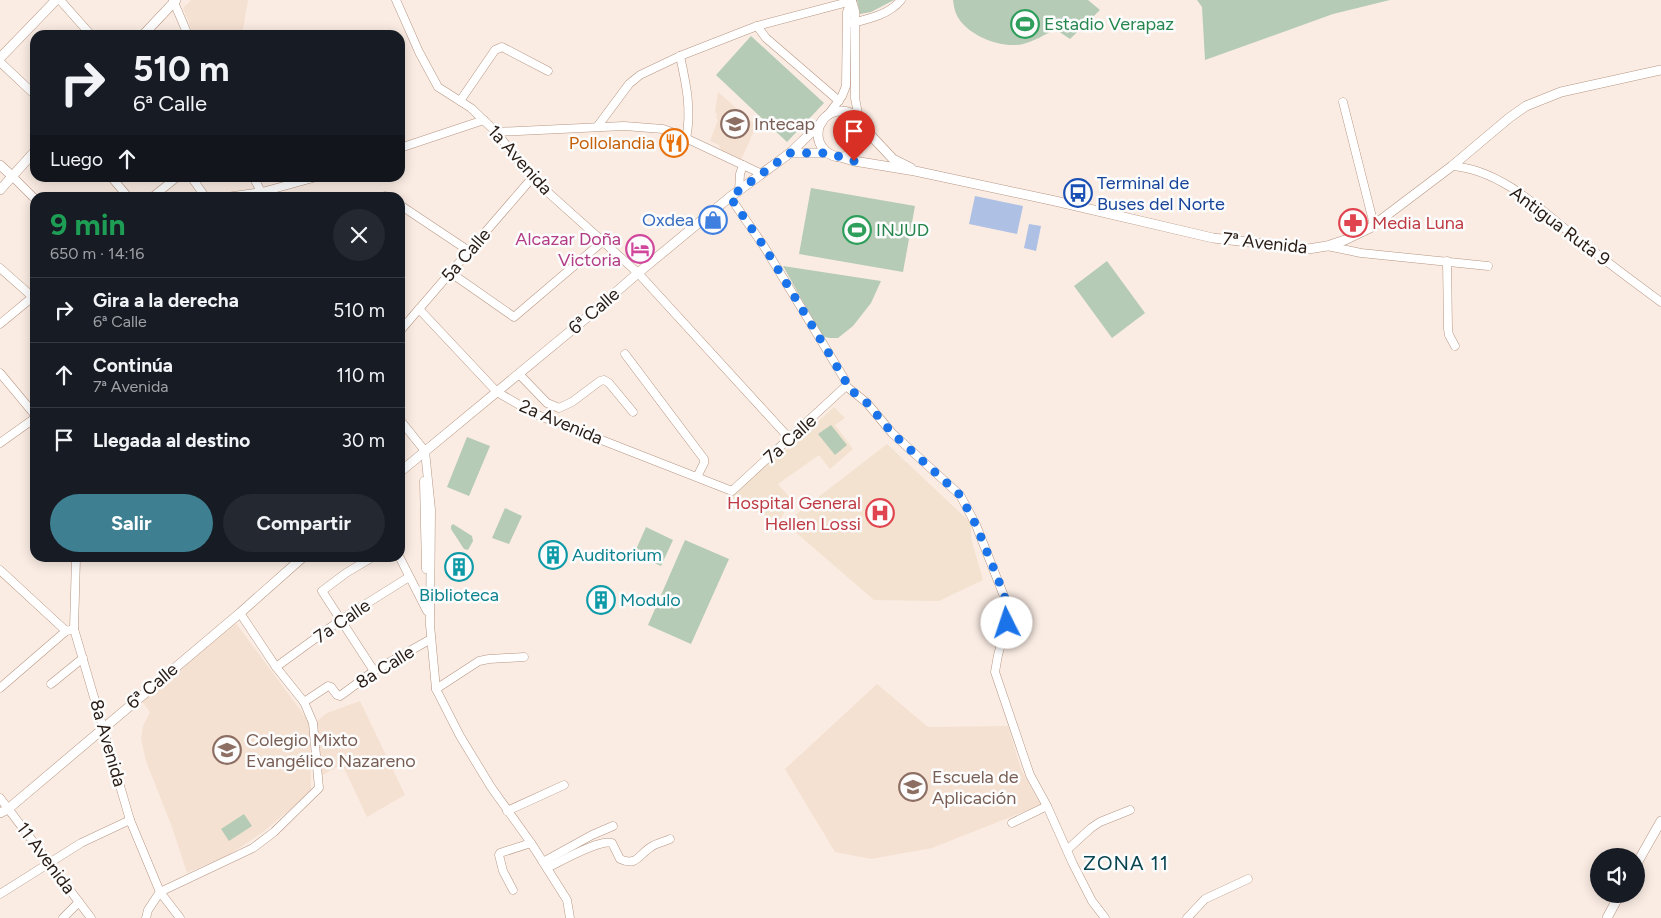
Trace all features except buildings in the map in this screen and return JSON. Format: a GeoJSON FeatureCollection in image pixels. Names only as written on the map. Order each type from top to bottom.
{"type":"FeatureCollection","features":[{"type":"Feature","properties":{"kind":"main road"},"geometry":{"type":"LineString","coordinates":[[0,58],[58,0]]}},
{"type":"Feature","properties":{"kind":"main road"},"geometry":{"type":"LineString","coordinates":[[148,30],[174,1]]}},
{"type":"Feature","properties":{"kind":"main road","name":"7ª Avenida"},"geometry":{"type":"LineString","coordinates":[[840,157],[860,162],[915,170],[1213,238],[1308,249],[1328,246],[1359,235],[1374,226],[1452,166],[1516,113],[1540,99],[1561,92],[1661,70]]}},
{"type":"Feature","properties":{"kind":"main road"},"geometry":{"type":"LineString","coordinates":[[790,153],[828,153],[840,157],[854,152],[859,148],[862,141],[861,123],[854,115],[841,111],[825,118],[818,133],[818,139],[828,153]]}},
{"type":"Feature","properties":{"kind":"main road","name":"6ª Calle"},"geometry":{"type":"LineString","coordinates":[[405,468],[585,319],[638,272],[730,197],[790,153],[825,118]]}},
{"type":"Feature","properties":{"kind":"main road","name":"7ª Avenida"},"geometry":{"type":"LineString","coordinates":[[861,123],[893,158],[915,170]]}},
{"type":"Feature","properties":{"kind":"main road"},"geometry":{"type":"LineString","coordinates":[[0,190],[30,156]]}},
{"type":"Feature","properties":{"kind":"main road"},"geometry":{"type":"LineString","coordinates":[[0,165],[12,176]]}},
{"type":"Feature","properties":{"kind":"main road","name":"6ª Calle"},"geometry":{"type":"LineString","coordinates":[[4,811],[240,613],[297,562]]}},
{"type":"Feature","properties":{"kind":"main road"},"geometry":{"type":"LineString","coordinates":[[1645,850],[1661,821]]}},
{"type":"Feature","properties":{"kind":"main road"},"geometry":{"type":"LineString","coordinates":[[1607,918],[1615,903]]}},
{"type":"Feature","properties":{"kind":"street"},"geometry":{"type":"LineString","coordinates":[[58,0],[86,30]]}},
{"type":"Feature","properties":{"kind":"street","name":"1a Avenida"},"geometry":{"type":"LineString","coordinates":[[396,0],[419,52],[438,87],[471,108],[484,120],[496,132],[532,178],[638,272],[790,439]]}},
{"type":"Feature","properties":{"kind":"street"},"geometry":{"type":"LineString","coordinates":[[851,23],[884,13],[901,0]]}},
{"type":"Feature","properties":{"kind":"street"},"geometry":{"type":"LineString","coordinates":[[174,1],[186,30]]}},
{"type":"Feature","properties":{"kind":"street"},"geometry":{"type":"LineString","coordinates":[[597,127],[629,84],[640,75],[680,56],[757,26],[852,1],[854,11],[851,23],[848,79],[845,91],[839,102],[825,118]]}},
{"type":"Feature","properties":{"kind":"street"},"geometry":{"type":"LineString","coordinates":[[851,23],[855,98],[861,123]]}},
{"type":"Feature","properties":{"kind":"street"},"geometry":{"type":"LineString","coordinates":[[757,26],[766,38],[839,102]]}},
{"type":"Feature","properties":{"kind":"street"},"geometry":{"type":"LineString","coordinates":[[460,101],[499,47],[548,71]]}},
{"type":"Feature","properties":{"kind":"street"},"geometry":{"type":"LineString","coordinates":[[680,56],[688,91],[689,126],[686,139]]}},
{"type":"Feature","properties":{"kind":"street"},"geometry":{"type":"LineString","coordinates":[[0,62],[30,90]]}},
{"type":"Feature","properties":{"kind":"street"},"geometry":{"type":"LineString","coordinates":[[1344,102],[1374,226]]}},
{"type":"Feature","properties":{"kind":"street"},"geometry":{"type":"LineString","coordinates":[[405,146],[484,120]]}},
{"type":"Feature","properties":{"kind":"street"},"geometry":{"type":"LineString","coordinates":[[496,132],[624,126],[662,129],[762,174]]}},
{"type":"Feature","properties":{"kind":"street"},"geometry":{"type":"LineString","coordinates":[[739,191],[740,174],[743,165]]}},
{"type":"Feature","properties":{"kind":"street","name":"Antigua Ruta 9"},"geometry":{"type":"LineString","coordinates":[[1452,166],[1477,170],[1501,181],[1661,302]]}},
{"type":"Feature","properties":{"kind":"street"},"geometry":{"type":"LineString","coordinates":[[12,176],[30,194]]}},
{"type":"Feature","properties":{"kind":"street","name":"5a Calle"},"geometry":{"type":"LineString","coordinates":[[405,326],[532,178]]}},
{"type":"Feature","properties":{"kind":"street"},"geometry":{"type":"LineString","coordinates":[[115,182],[124,192]]}},
{"type":"Feature","properties":{"kind":"street"},"geometry":{"type":"LineString","coordinates":[[159,192],[171,182]]}},
{"type":"Feature","properties":{"kind":"street"},"geometry":{"type":"LineString","coordinates":[[272,192],[301,182]]}},
{"type":"Feature","properties":{"kind":"street"},"geometry":{"type":"LineString","coordinates":[[730,197],[765,248],[845,380],[846,386],[867,403],[892,433],[960,495],[976,525],[1009,609],[995,672],[1030,775],[1092,900],[1105,918]]}},
{"type":"Feature","properties":{"kind":"street"},"geometry":{"type":"LineString","coordinates":[[405,208],[469,251]]}},
{"type":"Feature","properties":{"kind":"street"},"geometry":{"type":"LineString","coordinates":[[451,273],[514,317],[602,242]]}},
{"type":"Feature","properties":{"kind":"street"},"geometry":{"type":"LineString","coordinates":[[1328,246],[1361,253],[1488,266]]}},
{"type":"Feature","properties":{"kind":"street"},"geometry":{"type":"LineString","coordinates":[[1448,261],[1448,329],[1455,346]]}},
{"type":"Feature","properties":{"kind":"street"},"geometry":{"type":"LineString","coordinates":[[0,268],[30,294]]}},
{"type":"Feature","properties":{"kind":"street"},"geometry":{"type":"LineString","coordinates":[[0,324],[30,300]]}},
{"type":"Feature","properties":{"kind":"street","name":"2a Avenida"},"geometry":{"type":"LineString","coordinates":[[419,309],[497,392],[536,414],[732,491]]}},
{"type":"Feature","properties":{"kind":"street"},"geometry":{"type":"LineString","coordinates":[[625,354],[704,459],[697,477]]}},
{"type":"Feature","properties":{"kind":"street"},"geometry":{"type":"LineString","coordinates":[[0,373],[30,411]]}},
{"type":"Feature","properties":{"kind":"street"},"geometry":{"type":"LineString","coordinates":[[519,374],[547,403],[559,408],[572,402],[604,380],[609,383],[633,412]]}},
{"type":"Feature","properties":{"kind":"street","name":"7a Calle"},"geometry":{"type":"LineString","coordinates":[[732,491],[846,386]]}},
{"type":"Feature","properties":{"kind":"street"},"geometry":{"type":"LineString","coordinates":[[0,443],[30,421]]}},
{"type":"Feature","properties":{"kind":"street"},"geometry":{"type":"LineString","coordinates":[[405,427],[424,452],[431,510],[430,626],[436,689],[460,736],[507,811],[567,900],[570,918]]}},
{"type":"Feature","properties":{"kind":"street"},"geometry":{"type":"LineString","coordinates":[[424,452],[423,507],[427,610],[430,626]]}},
{"type":"Feature","properties":{"kind":"street","name":"8a Avenida"},"geometry":{"type":"LineString","coordinates":[[76,562],[70,630],[83,658],[130,820],[160,892],[180,918]]}},
{"type":"Feature","properties":{"kind":"street"},"geometry":{"type":"LineString","coordinates":[[364,562],[346,573],[323,590],[322,593],[342,619],[374,671]]}},
{"type":"Feature","properties":{"kind":"street"},"geometry":{"type":"LineString","coordinates":[[402,562],[427,610]]}},
{"type":"Feature","properties":{"kind":"street"},"geometry":{"type":"LineString","coordinates":[[0,570],[70,630],[0,688]]}},
{"type":"Feature","properties":{"kind":"street","name":"7a Calle"},"geometry":{"type":"LineString","coordinates":[[276,666],[342,619],[409,577]]}},
{"type":"Feature","properties":{"kind":"street"},"geometry":{"type":"LineString","coordinates":[[146,918],[148,910],[160,892],[253,848],[274,832],[319,788],[313,723],[304,702],[276,666],[240,613]]}},
{"type":"Feature","properties":{"kind":"street","name":"8a Calle"},"geometry":{"type":"LineString","coordinates":[[304,702],[325,688],[331,687],[340,696],[374,671],[431,639]]}},
{"type":"Feature","properties":{"kind":"street"},"geometry":{"type":"LineString","coordinates":[[436,689],[480,661],[524,657]]}},
{"type":"Feature","properties":{"kind":"street"},"geometry":{"type":"LineString","coordinates":[[51,684],[83,658]]}},
{"type":"Feature","properties":{"kind":"street"},"geometry":{"type":"LineString","coordinates":[[507,811],[564,785]]}},
{"type":"Feature","properties":{"kind":"street","name":"11 Avenida"},"geometry":{"type":"LineString","coordinates":[[0,798],[4,811],[50,862],[91,918]]}},
{"type":"Feature","properties":{"kind":"street"},"geometry":{"type":"LineString","coordinates":[[1012,823],[1047,806]]}},
{"type":"Feature","properties":{"kind":"street"},"geometry":{"type":"LineString","coordinates":[[1067,850],[1100,822],[1130,810]]}},
{"type":"Feature","properties":{"kind":"street"},"geometry":{"type":"LineString","coordinates":[[0,894],[81,844],[130,820]]}},
{"type":"Feature","properties":{"kind":"street"},"geometry":{"type":"LineString","coordinates":[[545,865],[592,835],[613,826]]}},
{"type":"Feature","properties":{"kind":"street"},"geometry":{"type":"LineString","coordinates":[[545,865],[608,842],[612,843],[620,859],[630,862],[637,859],[651,846],[670,840]]}},
{"type":"Feature","properties":{"kind":"street"},"geometry":{"type":"LineString","coordinates":[[513,890],[503,871],[499,855],[500,853],[531,844]]}},
{"type":"Feature","properties":{"kind":"street"},"geometry":{"type":"LineString","coordinates":[[1187,918],[1205,899],[1248,879]]}},
{"type":"Feature","properties":{"kind":"street"},"geometry":{"type":"LineString","coordinates":[[63,918],[79,902]]}},
{"type":"Feature","properties":{"kind":"shaded area"},"geometry":{"type":"Polygon","coordinates":[[[191,0],[248,0],[243,30],[192,30],[183,8],[191,0]]]}},
{"type":"Feature","properties":{"kind":"shaded area","name":"Intecap"},"geometry":{"type":"Polygon","coordinates":[[[718,92],[759,128],[758,131],[754,131],[741,160],[721,150],[719,145],[710,141],[718,120],[715,112],[718,92]]]}},
{"type":"Feature","properties":{"kind":"shaded area"},"geometry":{"type":"Polygon","coordinates":[[[834,407],[845,418],[835,425],[853,449],[830,469],[819,455],[778,484],[792,500],[779,521],[729,501],[734,492],[798,440],[834,407]]]}},
{"type":"Feature","properties":{"kind":"shaded area","name":"Hospital General Hellen Lossi"},"geometry":{"type":"Polygon","coordinates":[[[887,444],[971,523],[971,538],[983,580],[939,601],[874,600],[785,523],[887,444]]]}},
{"type":"Feature","properties":{"kind":"shaded area","name":"Colegio Mixto Evangélico Nazareno"},"geometry":{"type":"Polygon","coordinates":[[[235,622],[310,723],[311,792],[263,832],[229,855],[187,873],[172,827],[146,761],[141,739],[143,726],[150,712],[141,700],[235,622]]]}},
{"type":"Feature","properties":{"kind":"shaded area","name":"Escuela de Aplicación"},"geometry":{"type":"Polygon","coordinates":[[[877,684],[928,727],[1008,726],[1021,769],[1041,805],[932,848],[871,859],[835,852],[785,769],[877,684]]]}},
{"type":"Feature","properties":{"kind":"shaded area"},"geometry":{"type":"Polygon","coordinates":[[[360,701],[405,795],[367,817],[342,764],[319,777],[316,722],[327,713],[360,701]]]}},
{"type":"Feature","properties":{"kind":"green space"},"geometry":{"type":"Polygon","coordinates":[[[857,0],[894,0],[871,12],[860,14],[857,0]]]}},
{"type":"Feature","properties":{"kind":"green space","name":"Estadio Verapaz"},"geometry":{"type":"Polygon","coordinates":[[[953,0],[1088,0],[1100,10],[1070,39],[1055,29],[1027,43],[1006,45],[987,40],[971,31],[958,17],[953,0]]]}},
{"type":"Feature","properties":{"kind":"green space"},"geometry":{"type":"Polygon","coordinates":[[[1197,0],[1390,0],[1333,14],[1205,60],[1202,7],[1197,0]]]}},
{"type":"Feature","properties":{"kind":"green space"},"geometry":{"type":"Polygon","coordinates":[[[751,36],[824,103],[787,142],[716,75],[751,36]]]}},
{"type":"Feature","properties":{"kind":"green space","name":"INJUD"},"geometry":{"type":"Polygon","coordinates":[[[811,188],[915,206],[903,272],[799,254],[811,188]]]}},
{"type":"Feature","properties":{"kind":"green space"},"geometry":{"type":"Polygon","coordinates":[[[1107,261],[1145,313],[1112,338],[1074,286],[1107,261]]]}},
{"type":"Feature","properties":{"kind":"green space"},"geometry":{"type":"Polygon","coordinates":[[[783,266],[881,281],[871,303],[853,326],[838,338],[829,338],[822,336],[783,266]]]}},
{"type":"Feature","properties":{"kind":"green space"},"geometry":{"type":"Polygon","coordinates":[[[831,425],[847,445],[835,455],[818,434],[831,425]]]}},
{"type":"Feature","properties":{"kind":"green space"},"geometry":{"type":"Polygon","coordinates":[[[467,437],[490,446],[469,496],[447,487],[467,437]]]}},
{"type":"Feature","properties":{"kind":"green space"},"geometry":{"type":"Polygon","coordinates":[[[505,508],[522,516],[509,544],[492,538],[505,508]]]}},
{"type":"Feature","properties":{"kind":"green space"},"geometry":{"type":"Polygon","coordinates":[[[453,524],[472,536],[473,541],[468,550],[464,549],[451,529],[453,524]]]}},
{"type":"Feature","properties":{"kind":"green space"},"geometry":{"type":"Polygon","coordinates":[[[646,527],[673,540],[661,566],[634,554],[646,527]]]}},
{"type":"Feature","properties":{"kind":"green space"},"geometry":{"type":"Polygon","coordinates":[[[685,540],[729,559],[691,644],[648,625],[685,540]]]}},
{"type":"Feature","properties":{"kind":"green space"},"geometry":{"type":"Polygon","coordinates":[[[244,814],[252,826],[229,841],[221,829],[244,814]]]}},
{"type":"Feature","properties":{"kind":"water","name":"INJUD"},"geometry":{"type":"Polygon","coordinates":[[[975,196],[1023,206],[1017,234],[969,224],[975,196]]]}},
{"type":"Feature","properties":{"kind":"water"},"geometry":{"type":"Polygon","coordinates":[[[1029,224],[1041,226],[1036,251],[1024,248],[1029,224]]]}},
{"type":"Feature","properties":{"kind":"place","name":"Estadio Verapaz"},"geometry":{"type":"Point","coordinates":[1025,24]}},
{"type":"Feature","properties":{"kind":"place","name":"Intecap"},"geometry":{"type":"Point","coordinates":[735,124]}},
{"type":"Feature","properties":{"kind":"place","name":"Pollolandia"},"geometry":{"type":"Point","coordinates":[674,143]}},
{"type":"Feature","properties":{"kind":"place","name":"Terminal de Buses del Norte"},"geometry":{"type":"Point","coordinates":[1078,193]}},
{"type":"Feature","properties":{"kind":"place","name":"Oxdea"},"geometry":{"type":"Point","coordinates":[713,220]}},
{"type":"Feature","properties":{"kind":"place","name":"Media Luna"},"geometry":{"type":"Point","coordinates":[1353,223]}},
{"type":"Feature","properties":{"kind":"place","name":"INJUD"},"geometry":{"type":"Point","coordinates":[857,230]}},
{"type":"Feature","properties":{"kind":"place","name":"Alcazar Doña Victoria"},"geometry":{"type":"Point","coordinates":[640,249]}},
{"type":"Feature","properties":{"kind":"place","name":"Hospital General Hellen Lossi"},"geometry":{"type":"Point","coordinates":[880,513]}},
{"type":"Feature","properties":{"kind":"place","name":"Auditorium"},"geometry":{"type":"Point","coordinates":[553,555]}},
{"type":"Feature","properties":{"kind":"place","name":"Biblioteca"},"geometry":{"type":"Point","coordinates":[459,567]}},
{"type":"Feature","properties":{"kind":"place","name":"Modulo"},"geometry":{"type":"Point","coordinates":[601,600]}},
{"type":"Feature","properties":{"kind":"place","name":"Colegio Mixto Evangélico Nazareno"},"geometry":{"type":"Point","coordinates":[227,750]}},
{"type":"Feature","properties":{"kind":"place","name":"Escuela de Aplicación"},"geometry":{"type":"Point","coordinates":[913,787]}},
{"type":"Feature","properties":{"kind":"district","name":"ZONA 11"},"geometry":{"type":"Point","coordinates":[1126,863]}},
{"type":"Feature","properties":{"kind":"route"},"geometry":{"type":"LineString","coordinates":[[854,161],[828,153],[790,153],[730,197],[765,248],[845,380],[846,386],[867,403],[892,433],[960,495],[976,525],[998,579],[1009,609],[1007,623]]}}]}
